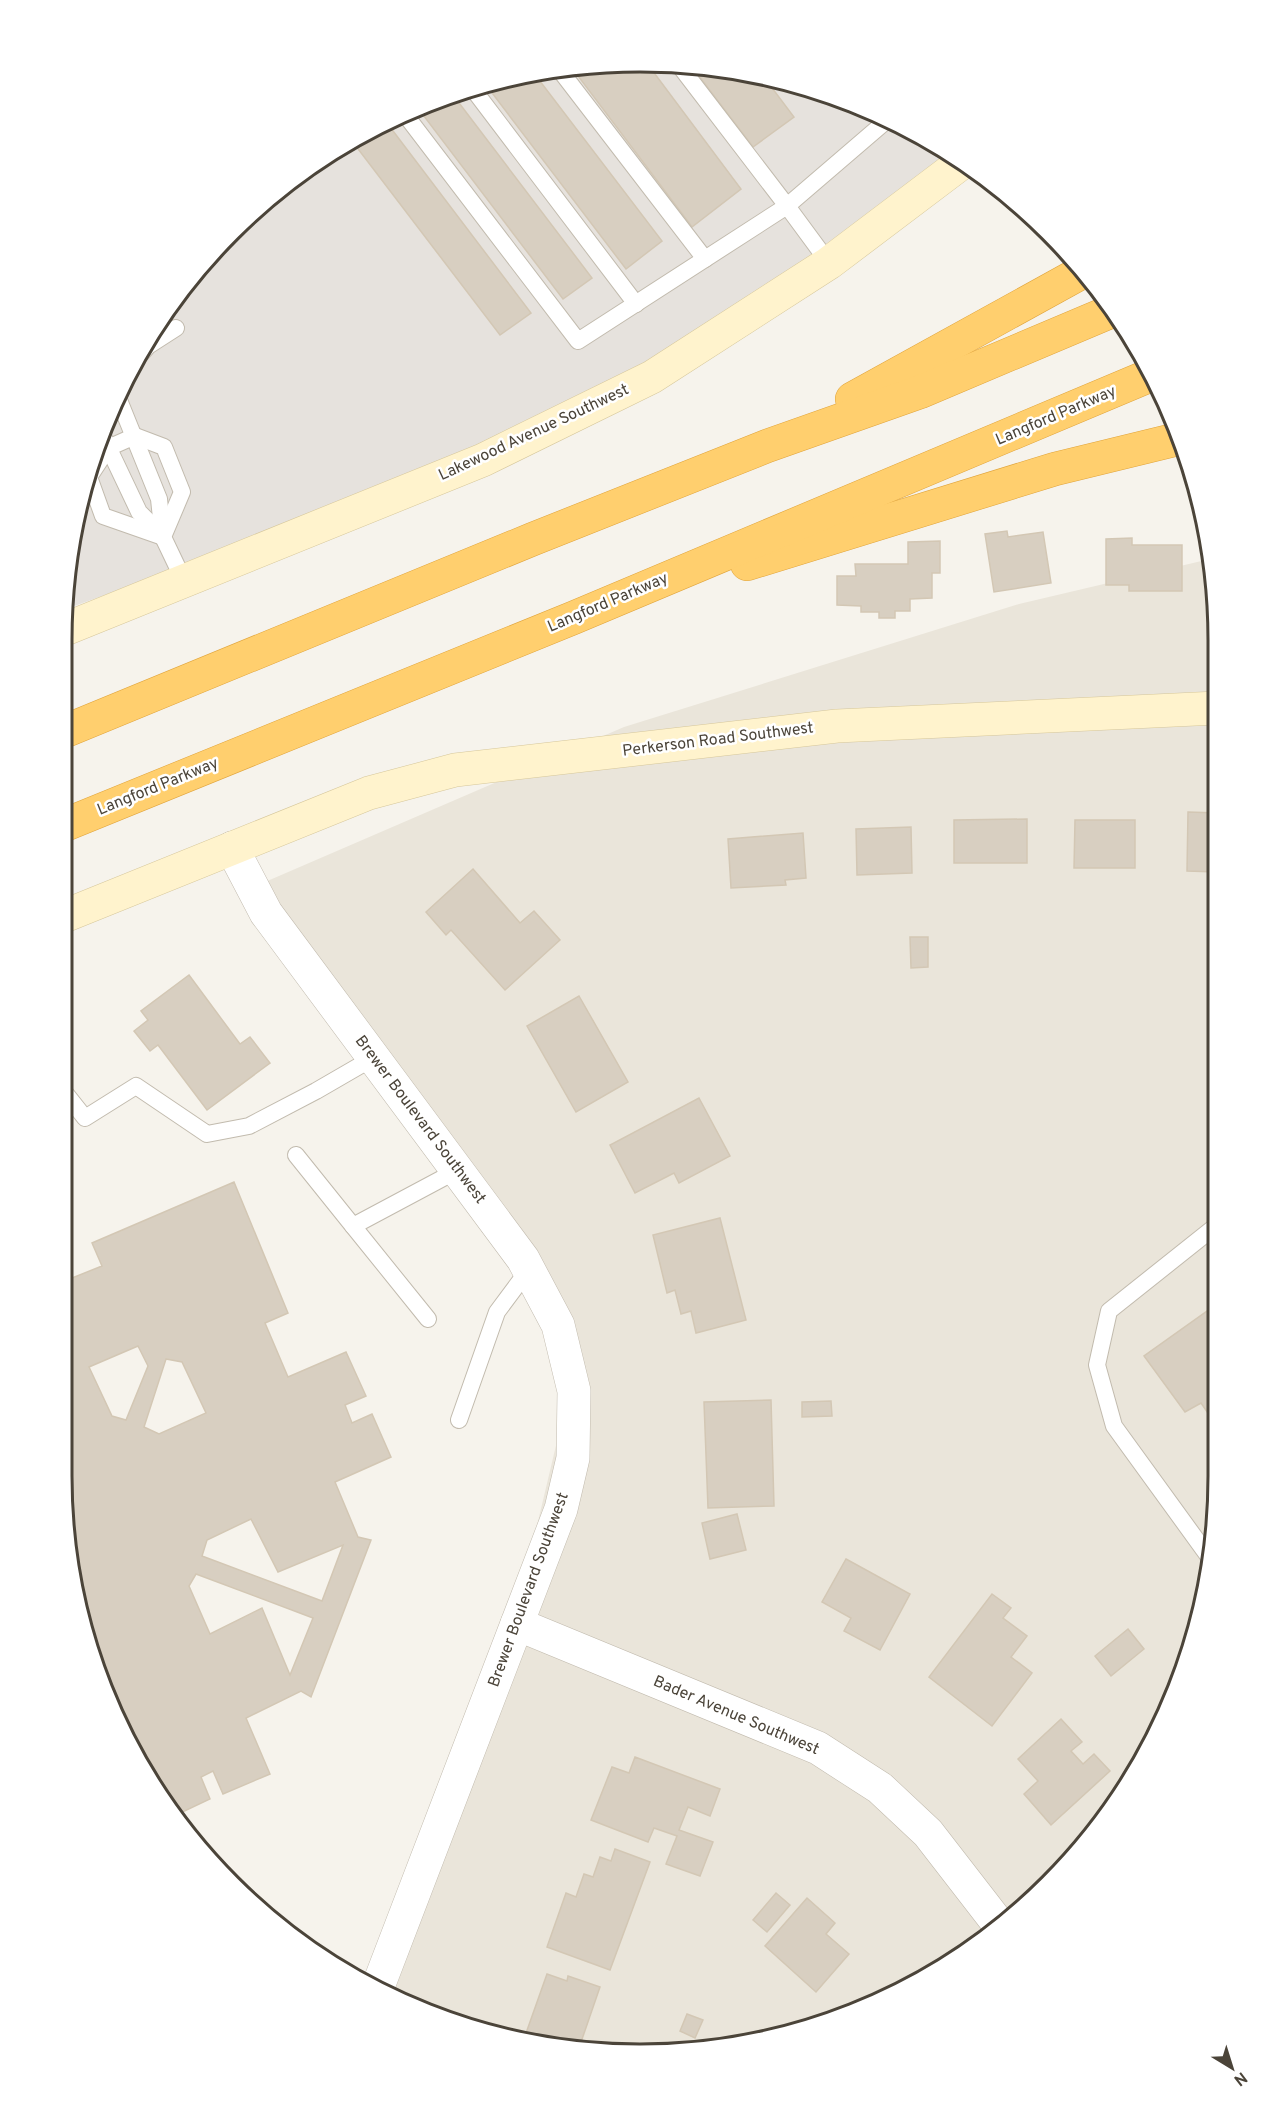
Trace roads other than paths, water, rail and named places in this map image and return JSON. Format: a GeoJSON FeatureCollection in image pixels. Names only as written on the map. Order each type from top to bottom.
{"type":"FeatureCollection","features":[{"type":"Feature","properties":{"kind":"highway"},"geometry":{"type":"LineString","coordinates":[[767,446],[1075,275]]}},
{"type":"Feature","properties":{"kind":"highway"},"geometry":{"type":"LineString","coordinates":[[72,728],[511,548],[767,446],[920,392],[1105,314]]}},
{"type":"Feature","properties":{"kind":"highway","name":"Langford Parkway"},"geometry":{"type":"LineString","coordinates":[[72,822],[573,618],[1143,378]]}},
{"type":"Feature","properties":{"kind":"highway"},"geometry":{"type":"LineString","coordinates":[[573,618],[1055,469],[1172,441]]}},
{"type":"Feature","properties":{"kind":"street","name":"Lakewood Avenue Southwest"},"geometry":{"type":"LineString","coordinates":[[72,626],[483,460],[652,377],[829,263],[955,168]]}},
{"type":"Feature","properties":{"kind":"street","name":"Perkerson Road Southwest"},"geometry":{"type":"LineString","coordinates":[[232,848],[369,793],[455,770],[837,726],[1208,708]]}},
{"type":"Feature","properties":{"kind":"street"},"geometry":{"type":"LineString","coordinates":[[72,913],[232,848]]}},
{"type":"Feature","properties":{"kind":"street","name":"Brewer Boulevard Southwest"},"geometry":{"type":"LineString","coordinates":[[232,848],[266,913],[523,1259],[558,1325],[574,1390],[573,1458],[561,1509],[380,1981]]}},
{"type":"Feature","properties":{"kind":"street","name":"Bader Avenue Southwest"},"geometry":{"type":"LineString","coordinates":[[518,1624],[818,1748],[880,1788],[928,1833],[995,1920]]}},
{"type":"Feature","properties":{"kind":"lane"},"geometry":{"type":"LineString","coordinates":[[686,74],[829,263]]}},
{"type":"Feature","properties":{"kind":"lane"},"geometry":{"type":"LineString","coordinates":[[565,77],[705,259]]}},
{"type":"Feature","properties":{"kind":"lane"},"geometry":{"type":"LineString","coordinates":[[478,96],[636,304]]}},
{"type":"Feature","properties":{"kind":"lane"},"geometry":{"type":"LineString","coordinates":[[410,121],[578,341],[787,206],[881,126]]}},
{"type":"Feature","properties":{"kind":"lane"},"geometry":{"type":"LineString","coordinates":[[158,339],[176,328]]}},
{"type":"Feature","properties":{"kind":"lane"},"geometry":{"type":"LineString","coordinates":[[122,407],[159,498],[163,537]]}},
{"type":"Feature","properties":{"kind":"lane"},"geometry":{"type":"LineString","coordinates":[[108,440],[135,436],[164,447],[182,492],[163,537]]}},
{"type":"Feature","properties":{"kind":"lane"},"geometry":{"type":"LineString","coordinates":[[107,445],[139,513],[163,537],[184,581]]}},
{"type":"Feature","properties":{"kind":"lane"},"geometry":{"type":"LineString","coordinates":[[93,487],[103,516],[163,537]]}},
{"type":"Feature","properties":{"kind":"lane"},"geometry":{"type":"LineString","coordinates":[[72,1102],[85,1118],[135,1086],[207,1134],[249,1126],[373,1058]]}},
{"type":"Feature","properties":{"kind":"lane"},"geometry":{"type":"LineString","coordinates":[[296,1155],[428,1319]]}},
{"type":"Feature","properties":{"kind":"lane"},"geometry":{"type":"LineString","coordinates":[[353,1226],[458,1170]]}},
{"type":"Feature","properties":{"kind":"lane"},"geometry":{"type":"LineString","coordinates":[[1203,1549],[1114,1426],[1098,1365],[1109,1311],[1208,1232]]}},
{"type":"Feature","properties":{"kind":"lane"},"geometry":{"type":"LineString","coordinates":[[459,1420],[497,1312],[529,1269]]}}]}
